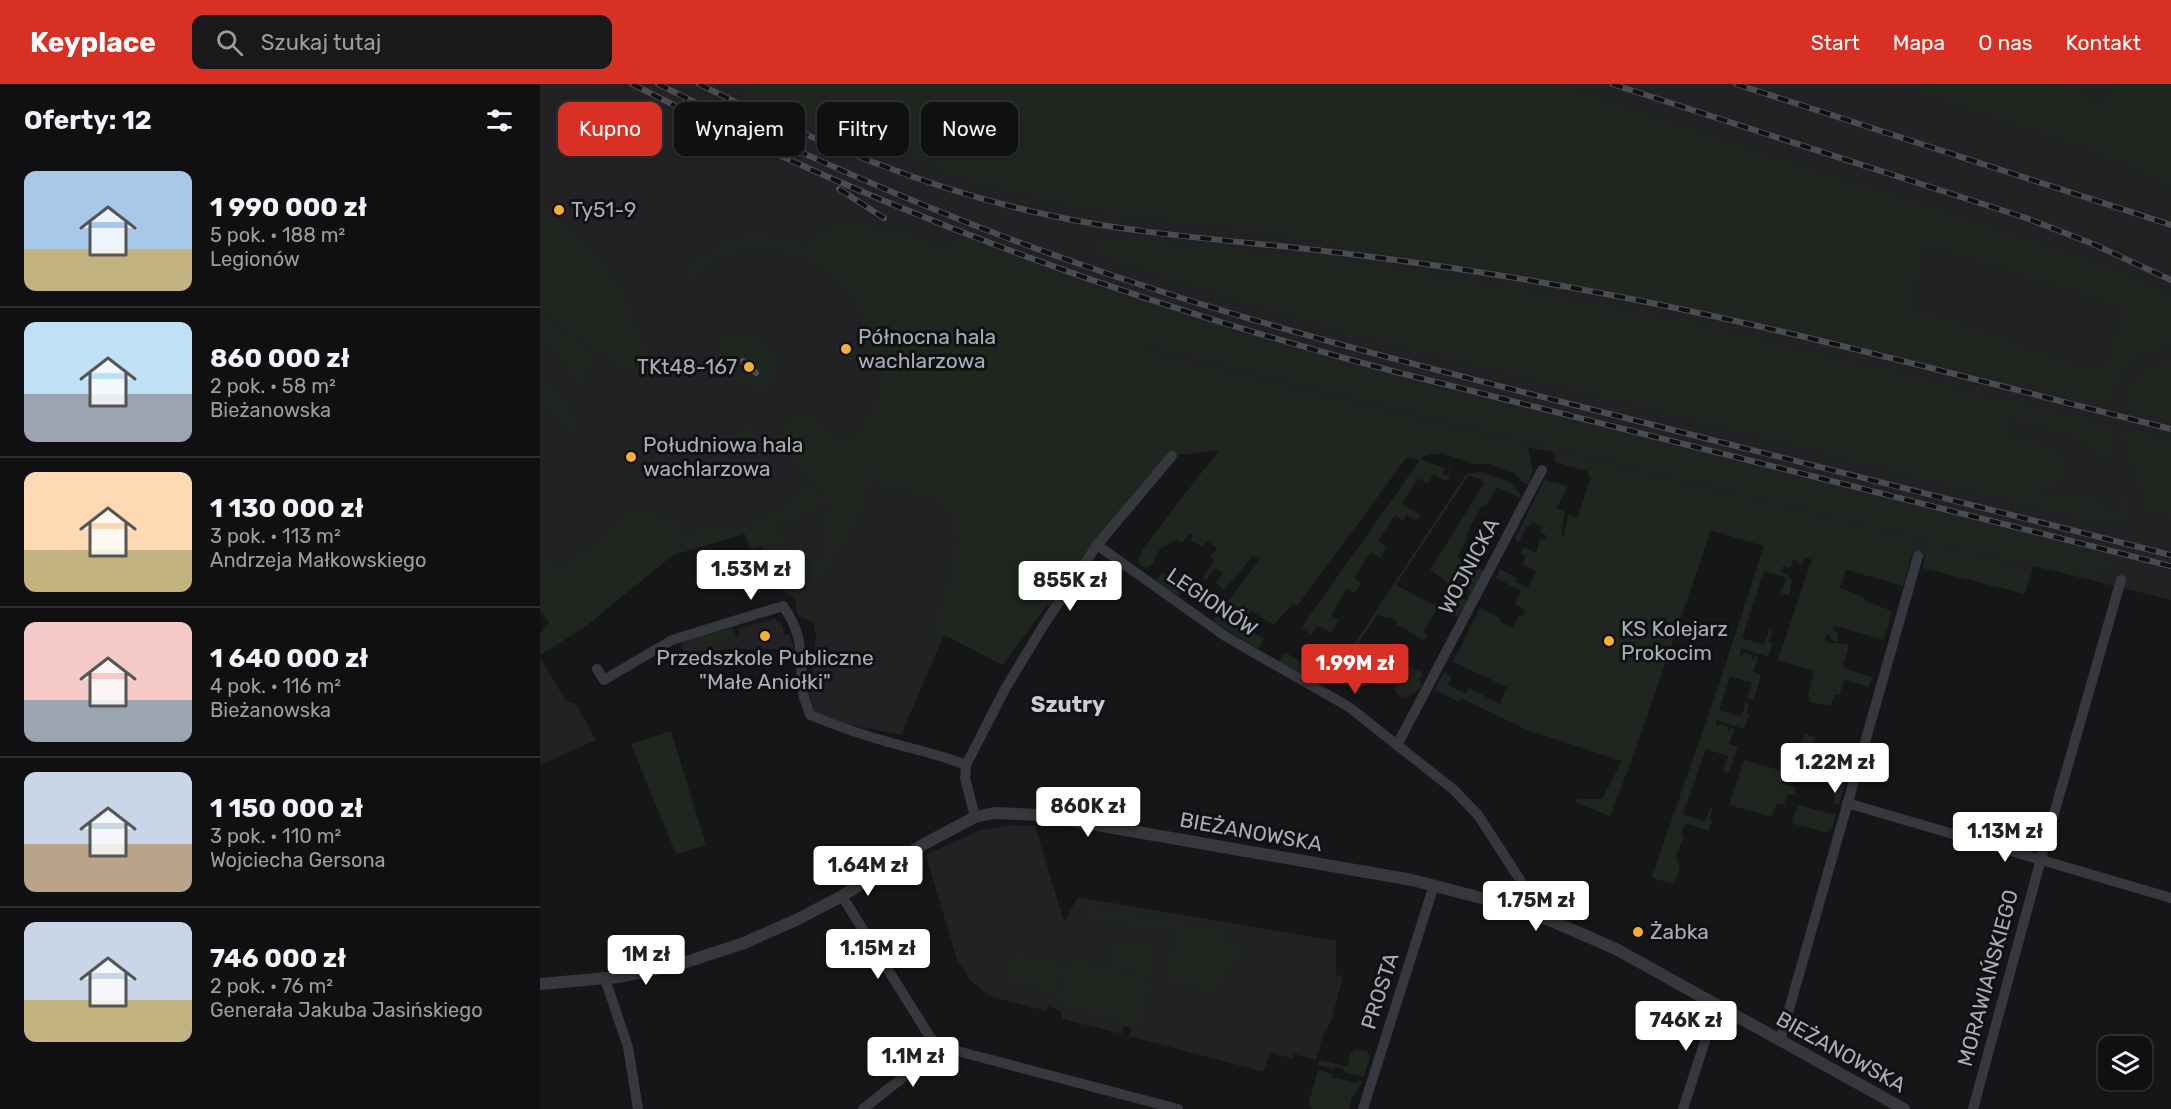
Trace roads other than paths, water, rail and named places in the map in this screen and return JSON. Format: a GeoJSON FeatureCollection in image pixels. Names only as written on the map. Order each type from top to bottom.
{"type":"FeatureCollection","features":[{"type":"Feature","properties":{"kind":"street"},"geometry":{"type":"LineString","coordinates":[[975,817],[964,778],[966,765],[1010,681],[1097,545],[1172,456]]}},
{"type":"Feature","properties":{"kind":"street","name":"WOJNICKA"},"geometry":{"type":"LineString","coordinates":[[1397,745],[1542,470]]}},
{"type":"Feature","properties":{"kind":"street","name":"LEGIONÓW"},"geometry":{"type":"LineString","coordinates":[[1097,545],[1209,626],[1349,708],[1454,790],[1478,815],[1526,889],[1524,911]]}},
{"type":"Feature","properties":{"kind":"street"},"geometry":{"type":"LineString","coordinates":[[1780,1041],[1918,556]]}},
{"type":"Feature","properties":{"kind":"street","name":"MORAWIAŃSKIEGO"},"geometry":{"type":"LineString","coordinates":[[1973,1109],[2041,859],[2121,580]]}},
{"type":"Feature","properties":{"kind":"street"},"geometry":{"type":"LineString","coordinates":[[597,669],[604,680],[672,640],[783,606],[802,649],[803,694],[810,715],[966,765]]}},
{"type":"Feature","properties":{"kind":"street"},"geometry":{"type":"LineString","coordinates":[[1847,803],[2171,898]]}},
{"type":"Feature","properties":{"kind":"street","name":"BIEŻANOWSKA"},"geometry":{"type":"LineString","coordinates":[[540,984],[605,979],[677,965],[744,943],[842,896],[924,844],[975,817],[994,813],[1040,815],[1434,885],[1524,911],[1616,949],[1904,1109]]}},
{"type":"Feature","properties":{"kind":"street","name":"PROSTA"},"geometry":{"type":"LineString","coordinates":[[1363,1109],[1434,885]]}},
{"type":"Feature","properties":{"kind":"street"},"geometry":{"type":"LineString","coordinates":[[842,896],[930,1037],[938,1046],[1178,1109]]}},
{"type":"Feature","properties":{"kind":"street"},"geometry":{"type":"LineString","coordinates":[[605,979],[628,1047],[638,1109]]}},
{"type":"Feature","properties":{"kind":"street"},"geometry":{"type":"LineString","coordinates":[[1683,1109],[1717,1004]]}},
{"type":"Feature","properties":{"kind":"street"},"geometry":{"type":"LineString","coordinates":[[863,1109],[934,1052],[938,1046]]}},
{"type":"Feature","properties":{"kind":"railway"},"geometry":{"type":"LineString","coordinates":[[632,84],[817,172],[911,212],[1102,284],[1199,315],[1396,372],[2171,566]]}},
{"type":"Feature","properties":{"kind":"railway"},"geometry":{"type":"LineString","coordinates":[[658,84],[817,160],[925,206],[1091,268],[1218,309],[1476,380],[2171,555]]}},
{"type":"Feature","properties":{"kind":"railway"},"geometry":{"type":"LineString","coordinates":[[699,84],[869,161],[957,191],[1048,215],[1141,231],[1419,263],[1619,297],[1778,331],[2171,429]]}},
{"type":"Feature","properties":{"kind":"railway"},"geometry":{"type":"LineString","coordinates":[[1612,84],[2026,218],[2093,244],[2171,280]]}},
{"type":"Feature","properties":{"kind":"railway"},"geometry":{"type":"LineString","coordinates":[[1736,84],[2171,225]]}},
{"type":"Feature","properties":{"kind":"railway"},"geometry":{"type":"LineString","coordinates":[[839,189],[884,218]]}},
{"type":"Feature","properties":{"kind":"railway"},"geometry":{"type":"LineString","coordinates":[[743,361],[756,373]]}},
{"type":"Feature","properties":{"kind":"place","name":"Ty51-9"},"geometry":{"type":"Point","coordinates":[559,210]}},
{"type":"Feature","properties":{"kind":"place","name":"Północna hala wachlarzowa"},"geometry":{"type":"Point","coordinates":[846,349]}},
{"type":"Feature","properties":{"kind":"place","name":"TKt48-167"},"geometry":{"type":"Point","coordinates":[749,367]}},
{"type":"Feature","properties":{"kind":"place","name":"Południowa hala wachlarzowa"},"geometry":{"type":"Point","coordinates":[631,457]}},
{"type":"Feature","properties":{"kind":"place","name":"Przedszkole Publiczne \"Małe Aniołki\""},"geometry":{"type":"Point","coordinates":[765,636]}},
{"type":"Feature","properties":{"kind":"place","name":"KS Kolejarz Prokocim"},"geometry":{"type":"Point","coordinates":[1609,641]}},
{"type":"Feature","properties":{"kind":"place","name":"Żabka"},"geometry":{"type":"Point","coordinates":[1638,932]}},
{"type":"Feature","properties":{"kind":"district","name":"Szutry"},"geometry":{"type":"Point","coordinates":[1068,704]}}]}
